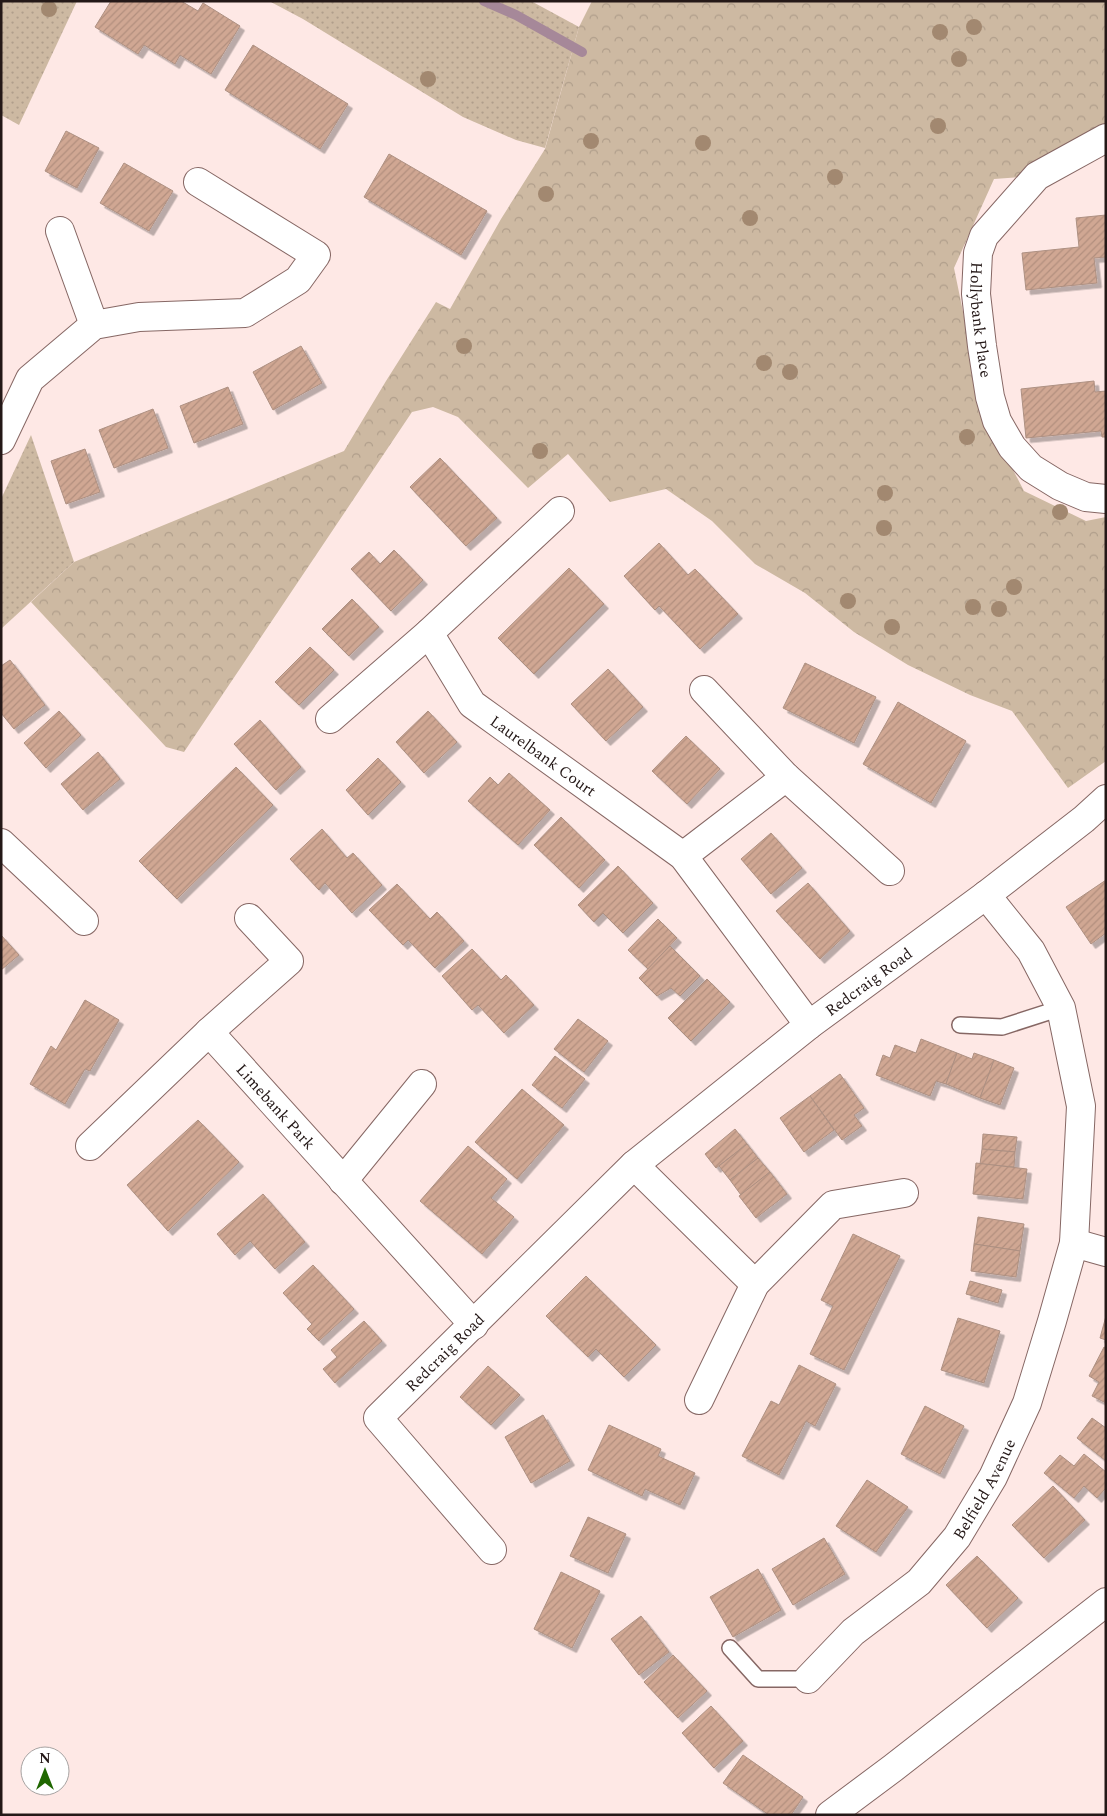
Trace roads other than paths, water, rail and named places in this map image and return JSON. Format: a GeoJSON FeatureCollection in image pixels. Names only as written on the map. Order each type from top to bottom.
{"type":"FeatureCollection","features":[{"type":"Feature","properties":{"kind":"street","name":"Hollybank Place"},"geometry":{"type":"LineString","coordinates":[[1106,138],[1037,176],[984,236],[978,253],[976,294],[990,397],[997,421],[1012,447],[1031,468],[1060,486],[1086,497],[1106,499]]}},
{"type":"Feature","properties":{"kind":"street"},"geometry":{"type":"LineString","coordinates":[[1,440],[30,379],[94,325],[138,317],[245,313],[298,280],[316,254],[198,182]]}},
{"type":"Feature","properties":{"kind":"street"},"geometry":{"type":"LineString","coordinates":[[60,231],[94,325]]}},
{"type":"Feature","properties":{"kind":"street"},"geometry":{"type":"LineString","coordinates":[[330,719],[429,633],[560,511]]}},
{"type":"Feature","properties":{"kind":"street","name":"Laurelbank Court"},"geometry":{"type":"LineString","coordinates":[[429,633],[472,704],[683,856],[809,1025]]}},
{"type":"Feature","properties":{"kind":"street"},"geometry":{"type":"LineString","coordinates":[[704,690],[786,776],[890,871]]}},
{"type":"Feature","properties":{"kind":"street"},"geometry":{"type":"LineString","coordinates":[[683,856],[786,776]]}},
{"type":"Feature","properties":{"kind":"street","name":"Redcraig Road"},"geometry":{"type":"LineString","coordinates":[[492,1550],[378,1418],[634,1165],[809,1025],[986,895],[1106,799]]}},
{"type":"Feature","properties":{"kind":"street"},"geometry":{"type":"LineString","coordinates":[[1,842],[84,922]]}},
{"type":"Feature","properties":{"kind":"street","name":"Belfield Avenue"},"geometry":{"type":"LineString","coordinates":[[808,1679],[853,1632],[919,1582],[957,1537],[993,1477],[1027,1403],[1074,1243],[1081,1106],[1061,1008],[1031,951],[986,895]]}},
{"type":"Feature","properties":{"kind":"street"},"geometry":{"type":"LineString","coordinates":[[90,1146],[209,1032],[289,961],[249,918]]}},
{"type":"Feature","properties":{"kind":"street","name":"Limebank Park"},"geometry":{"type":"LineString","coordinates":[[209,1032],[474,1325]]}},
{"type":"Feature","properties":{"kind":"street"},"geometry":{"type":"LineString","coordinates":[[343,1181],[422,1084]]}},
{"type":"Feature","properties":{"kind":"street"},"geometry":{"type":"LineString","coordinates":[[634,1165],[755,1284]]}},
{"type":"Feature","properties":{"kind":"street"},"geometry":{"type":"LineString","coordinates":[[699,1400],[755,1284],[833,1205],[904,1193]]}},
{"type":"Feature","properties":{"kind":"street"},"geometry":{"type":"LineString","coordinates":[[1074,1243],[1106,1252]]}},
{"type":"Feature","properties":{"kind":"street"},"geometry":{"type":"LineString","coordinates":[[830,1815],[894,1768],[1106,1602]]}},
{"type":"Feature","properties":{"kind":"lane"},"geometry":{"type":"LineString","coordinates":[[960,1025],[1002,1027],[1061,1008]]}},
{"type":"Feature","properties":{"kind":"lane"},"geometry":{"type":"LineString","coordinates":[[730,1648],[758,1680],[808,1679]]}},
{"type":"Feature","properties":{"kind":"waterway"},"geometry":{"type":"LineString","coordinates":[[484,1],[516,15],[582,52]]}}]}
